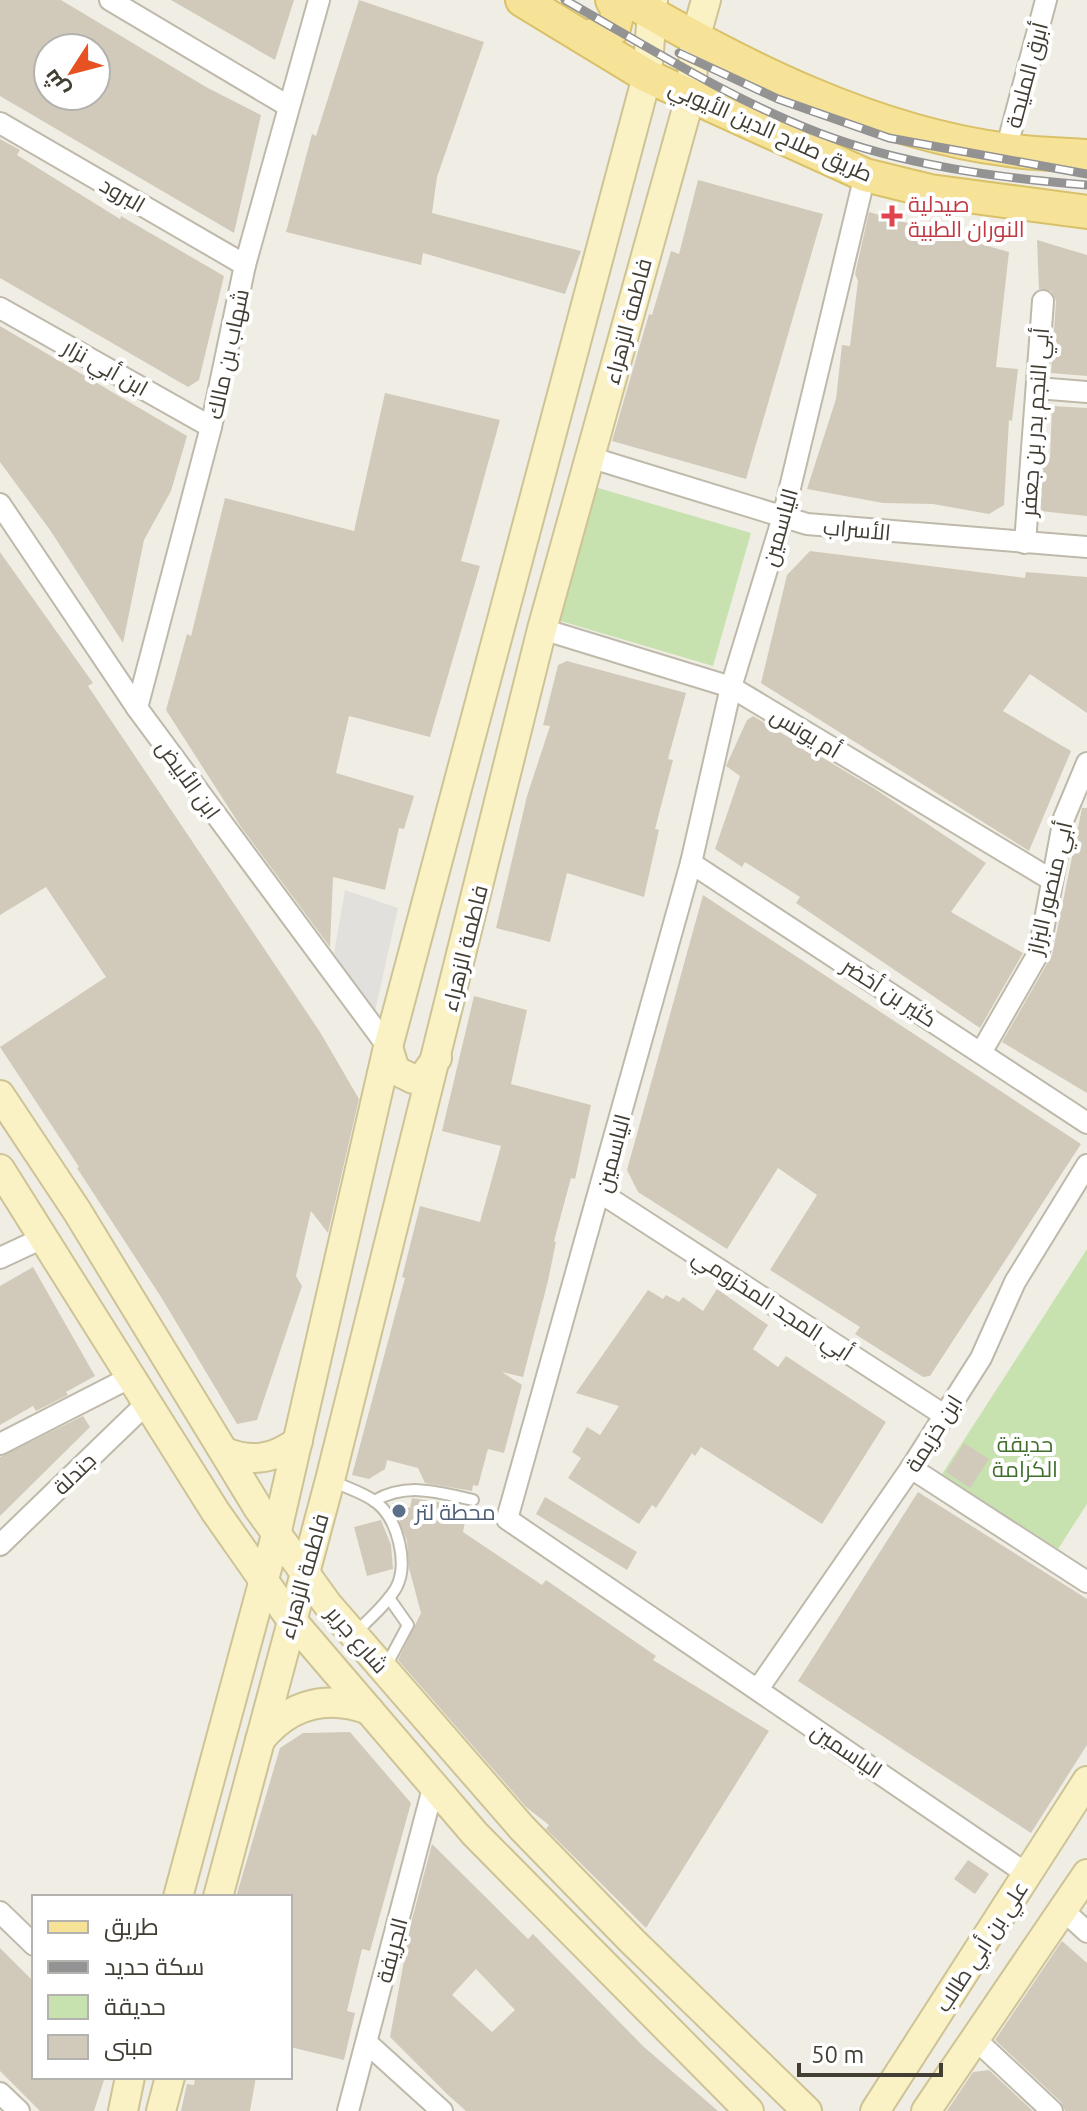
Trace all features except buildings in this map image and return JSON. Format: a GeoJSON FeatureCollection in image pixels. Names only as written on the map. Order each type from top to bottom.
{"type":"FeatureCollection","features":[{"type":"Feature","properties":{"kind":"main road","name":"طريق صلاح الدين الأيوبي"},"geometry":{"type":"LineString","coordinates":[[522,0],[647,76],[865,175],[930,191],[1087,212]]}},
{"type":"Feature","properties":{"kind":"main road"},"geometry":{"type":"LineString","coordinates":[[585,38],[614,28],[618,11],[612,0]]}},
{"type":"Feature","properties":{"kind":"main road","name":"فاطمة الزهراء"},"geometry":{"type":"LineString","coordinates":[[219,1895],[290,1618],[330,1480],[542,629],[691,94],[695,39],[706,0]]}},
{"type":"Feature","properties":{"kind":"main road"},"geometry":{"type":"LineString","coordinates":[[644,4],[695,39],[871,117],[1006,150],[1087,156]]}},
{"type":"Feature","properties":{"kind":"main road"},"geometry":{"type":"LineString","coordinates":[[179,1895],[264,1584],[273,1519],[298,1441],[388,1047],[647,76],[644,4]]}},
{"type":"Feature","properties":{"kind":"main road"},"geometry":{"type":"LineString","coordinates":[[634,123],[652,106],[668,110],[682,127]]}},
{"type":"Feature","properties":{"kind":"main road"},"geometry":{"type":"LineString","coordinates":[[388,1047],[395,1070],[413,1079],[423,1077],[437,1058]]}},
{"type":"Feature","properties":{"kind":"main road","name":"شارع جرير"},"geometry":{"type":"LineString","coordinates":[[0,1095],[77,1211],[225,1452],[273,1519],[303,1573],[348,1629],[558,1866],[807,2111]]}},
{"type":"Feature","properties":{"kind":"main road"},"geometry":{"type":"LineString","coordinates":[[364,1149],[372,1139],[394,1131],[408,1145],[409,1167]]}},
{"type":"Feature","properties":{"kind":"main road","name":"شارع جرير"},"geometry":{"type":"LineString","coordinates":[[0,1169],[149,1401],[223,1524],[290,1618],[433,1788],[572,1935],[749,2111]]}},
{"type":"Feature","properties":{"kind":"main road"},"geometry":{"type":"LineString","coordinates":[[225,1452],[237,1457],[263,1458],[298,1441]]}},
{"type":"Feature","properties":{"kind":"main road"},"geometry":{"type":"LineString","coordinates":[[223,1524],[237,1540],[254,1544],[273,1519]]}},
{"type":"Feature","properties":{"kind":"main road"},"geometry":{"type":"LineString","coordinates":[[273,1519],[292,1544],[304,1539],[317,1525]]}},
{"type":"Feature","properties":{"kind":"main road"},"geometry":{"type":"LineString","coordinates":[[311,1643],[309,1614],[327,1612],[348,1629]]}},
{"type":"Feature","properties":{"kind":"main road"},"geometry":{"type":"LineString","coordinates":[[250,1636],[270,1621],[282,1634],[283,1648]]}},
{"type":"Feature","properties":{"kind":"main road"},"geometry":{"type":"LineString","coordinates":[[260,1741],[271,1727],[300,1707],[335,1701],[369,1710]]}},
{"type":"Feature","properties":{"kind":"main road","name":"علي بن أبي طالب"},"geometry":{"type":"LineString","coordinates":[[875,2111],[1087,1781]]}},
{"type":"Feature","properties":{"kind":"main road","name":"علي بن أبي طالب"},"geometry":{"type":"LineString","coordinates":[[926,2111],[1087,1874]]}},
{"type":"Feature","properties":{"kind":"main road"},"geometry":{"type":"LineString","coordinates":[[123,2111],[130,2079]]}},
{"type":"Feature","properties":{"kind":"main road"},"geometry":{"type":"LineString","coordinates":[[161,2111],[169,2079]]}},
{"type":"Feature","properties":{"kind":"street"},"geometry":{"type":"LineString","coordinates":[[110,0],[288,106]]}},
{"type":"Feature","properties":{"kind":"street","name":"شهاب بن مالك"},"geometry":{"type":"LineString","coordinates":[[137,708],[211,427],[245,265],[319,0]]}},
{"type":"Feature","properties":{"kind":"street","name":"أبرق المليحة"},"geometry":{"type":"LineString","coordinates":[[1006,150],[1046,0]]}},
{"type":"Feature","properties":{"kind":"street","name":"البرود"},"geometry":{"type":"LineString","coordinates":[[0,123],[245,265]]}},
{"type":"Feature","properties":{"kind":"street","name":"الياسمين"},"geometry":{"type":"LineString","coordinates":[[865,175],[783,517],[731,687],[691,863],[601,1193],[507,1519],[1027,1874]]}},
{"type":"Feature","properties":{"kind":"street","name":"أبي النجم بدر بن جعفر"},"geometry":{"type":"LineString","coordinates":[[1025,543],[1043,301]]}},
{"type":"Feature","properties":{"kind":"street","name":"ابن أبي نزار"},"geometry":{"type":"LineString","coordinates":[[0,308],[211,427]]}},
{"type":"Feature","properties":{"kind":"street"},"geometry":{"type":"LineString","coordinates":[[1037,388],[1087,392]]}},
{"type":"Feature","properties":{"kind":"street","name":"الأسراب"},"geometry":{"type":"LineString","coordinates":[[589,457],[807,524],[1087,547]]}},
{"type":"Feature","properties":{"kind":"street","name":"ابن الأبيض"},"geometry":{"type":"LineString","coordinates":[[0,504],[137,708],[388,1047]]}},
{"type":"Feature","properties":{"kind":"street","name":"أم يونس"},"geometry":{"type":"LineString","coordinates":[[542,629],[731,687],[1050,879]]}},
{"type":"Feature","properties":{"kind":"street","name":"أبي منصور البزاز"},"geometry":{"type":"LineString","coordinates":[[982,1051],[1039,952],[1050,879],[1064,818],[1087,763]]}},
{"type":"Feature","properties":{"kind":"street","name":"كثير بن أخضر"},"geometry":{"type":"LineString","coordinates":[[691,863],[982,1051],[1087,1123]]}},
{"type":"Feature","properties":{"kind":"street","name":"ابن خزيمة"},"geometry":{"type":"LineString","coordinates":[[758,1689],[911,1468],[981,1358],[1015,1282],[1087,1165]]}},
{"type":"Feature","properties":{"kind":"street","name":"أبي المجد المخزومي"},"geometry":{"type":"LineString","coordinates":[[601,1193],[944,1415]]}},
{"type":"Feature","properties":{"kind":"street"},"geometry":{"type":"LineString","coordinates":[[0,1258],[45,1237]]}},
{"type":"Feature","properties":{"kind":"street"},"geometry":{"type":"LineString","coordinates":[[0,1444],[131,1377]]}},
{"type":"Feature","properties":{"kind":"street","name":"جندلة"},"geometry":{"type":"LineString","coordinates":[[0,1545],[149,1401]]}},
{"type":"Feature","properties":{"kind":"street"},"geometry":{"type":"LineString","coordinates":[[911,1468],[1087,1582]]}},
{"type":"Feature","properties":{"kind":"street","name":"الجريفة"},"geometry":{"type":"LineString","coordinates":[[348,2111],[433,1788]]}},
{"type":"Feature","properties":{"kind":"street"},"geometry":{"type":"LineString","coordinates":[[1063,1910],[1087,1932]]}},
{"type":"Feature","properties":{"kind":"street"},"geometry":{"type":"LineString","coordinates":[[4,1924],[32,1944]]}},
{"type":"Feature","properties":{"kind":"street"},"geometry":{"type":"LineString","coordinates":[[974,2038],[1052,2111]]}},
{"type":"Feature","properties":{"kind":"street"},"geometry":{"type":"LineString","coordinates":[[367,2043],[442,2111]]}},
{"type":"Feature","properties":{"kind":"street"},"geometry":{"type":"LineString","coordinates":[[0,2093],[19,2111]]}},
{"type":"Feature","properties":{"kind":"lane"},"geometry":{"type":"LineString","coordinates":[[330,1480],[374,1501],[392,1522],[399,1549],[401,1571],[389,1598],[348,1629]]}},
{"type":"Feature","properties":{"kind":"lane"},"geometry":{"type":"LineString","coordinates":[[374,1501],[396,1491],[419,1489],[473,1500]]}},
{"type":"Feature","properties":{"kind":"lane"},"geometry":{"type":"LineString","coordinates":[[384,1669],[408,1625],[389,1598]]}},
{"type":"Feature","properties":{"kind":"green space"},"geometry":{"type":"Polygon","coordinates":[[[595,487],[751,533],[713,666],[557,620],[595,487]]]}},
{"type":"Feature","properties":{"kind":"green space","name":"حديقة الكرامة"},"geometry":{"type":"Polygon","coordinates":[[[1087,1249],[1087,1504],[1058,1549],[942,1474],[1087,1249]]]}},
{"type":"Feature","properties":{"kind":"shaded area"},"geometry":{"type":"Polygon","coordinates":[[[345,890],[398,908],[374,1016],[334,953],[345,890]]]}},
{"type":"Feature","properties":{"kind":"railway"},"geometry":{"type":"LineString","coordinates":[[565,0],[721,88],[819,133],[917,162],[1087,185]]}},
{"type":"Feature","properties":{"kind":"railway"},"geometry":{"type":"LineString","coordinates":[[679,53],[778,99],[889,138],[1087,174]]}},
{"type":"Feature","properties":{"kind":"place","name":"صيدلية النوران الطبية"},"geometry":{"type":"Point","coordinates":[892,216]}},
{"type":"Feature","properties":{"kind":"place","name":"محطة لتر"},"geometry":{"type":"Point","coordinates":[399,1511]}}]}
